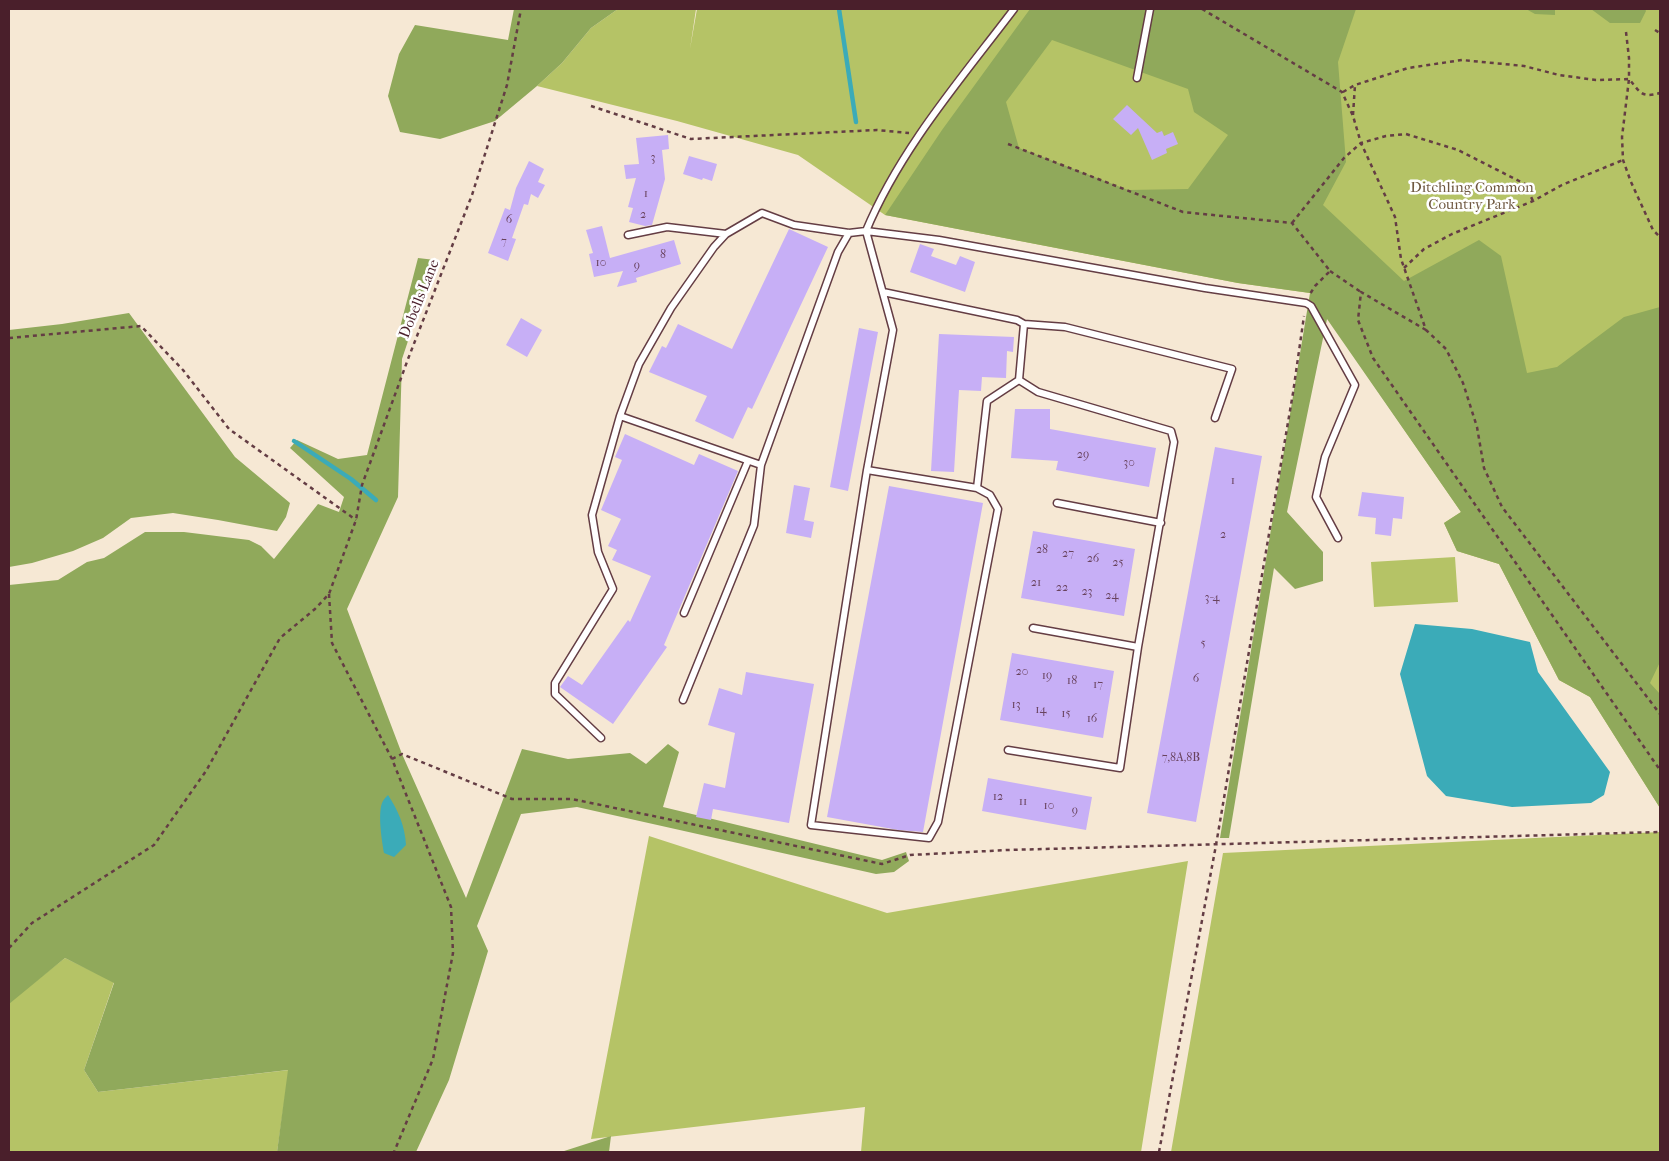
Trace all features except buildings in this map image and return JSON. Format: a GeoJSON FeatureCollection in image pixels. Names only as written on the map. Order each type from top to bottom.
{"type":"FeatureCollection","features":[{"type":"Feature","properties":{"kind":"lane"},"geometry":{"type":"LineString","coordinates":[[867,470],[977,488],[990,495],[998,509],[938,822],[929,838],[811,825],[867,470],[893,330],[866,231],[878,201],[920,134],[1014,9]]}},
{"type":"Feature","properties":{"kind":"lane"},"geometry":{"type":"LineString","coordinates":[[1136,78],[1150,9]]}},
{"type":"Feature","properties":{"kind":"lane"},"geometry":{"type":"LineString","coordinates":[[601,738],[555,694],[555,683],[613,590],[598,552],[592,515],[620,416],[639,364],[671,308],[714,247],[726,234],[762,213],[794,225],[849,233],[866,231],[939,240],[1205,288],[1306,303],[1311,306],[1355,385],[1325,457],[1316,497],[1338,538]]}},
{"type":"Feature","properties":{"kind":"lane"},"geometry":{"type":"LineString","coordinates":[[628,235],[667,228],[726,234]]}},
{"type":"Feature","properties":{"kind":"lane"},"geometry":{"type":"LineString","coordinates":[[683,700],[754,526],[761,465],[838,252],[849,233]]}},
{"type":"Feature","properties":{"kind":"lane"},"geometry":{"type":"LineString","coordinates":[[883,292],[1018,320],[1024,324],[1064,327],[1232,369],[1215,418]]}},
{"type":"Feature","properties":{"kind":"lane"},"geometry":{"type":"LineString","coordinates":[[1019,380],[1024,324]]}},
{"type":"Feature","properties":{"kind":"lane"},"geometry":{"type":"LineString","coordinates":[[977,488],[987,401],[1019,380]]}},
{"type":"Feature","properties":{"kind":"lane"},"geometry":{"type":"LineString","coordinates":[[1008,750],[1120,768],[1138,647],[1174,442],[1171,431],[1038,392],[1019,380]]}},
{"type":"Feature","properties":{"kind":"lane"},"geometry":{"type":"LineString","coordinates":[[620,416],[761,465]]}},
{"type":"Feature","properties":{"kind":"lane"},"geometry":{"type":"LineString","coordinates":[[684,614],[748,461]]}},
{"type":"Feature","properties":{"kind":"lane"},"geometry":{"type":"LineString","coordinates":[[1057,503],[1161,523]]}},
{"type":"Feature","properties":{"kind":"lane"},"geometry":{"type":"LineString","coordinates":[[1033,628],[1138,647]]}},
{"type":"Feature","properties":{"kind":"path","name":"Dobells Lane"},"geometry":{"type":"LineString","coordinates":[[329,594],[356,520],[362,485],[408,359],[472,195],[507,85],[521,9]]}},
{"type":"Feature","properties":{"kind":"path"},"geometry":{"type":"LineString","coordinates":[[1202,9],[1342,92],[1353,116],[1361,143],[1395,216],[1401,259],[1426,330]]}},
{"type":"Feature","properties":{"kind":"path"},"geometry":{"type":"LineString","coordinates":[[1655,30],[1660,33]]}},
{"type":"Feature","properties":{"kind":"path"},"geometry":{"type":"LineString","coordinates":[[1626,32],[1629,80],[1622,137],[1623,160],[1653,230],[1660,236]]}},
{"type":"Feature","properties":{"kind":"path"},"geometry":{"type":"LineString","coordinates":[[1342,92],[1355,84],[1408,68],[1462,60],[1524,66],[1559,75],[1596,80],[1629,80],[1641,93],[1648,96],[1660,93]]}},
{"type":"Feature","properties":{"kind":"path"},"geometry":{"type":"LineString","coordinates":[[1353,116],[1355,84]]}},
{"type":"Feature","properties":{"kind":"path"},"geometry":{"type":"LineString","coordinates":[[591,106],[691,139],[877,130],[920,134]]}},
{"type":"Feature","properties":{"kind":"path"},"geometry":{"type":"LineString","coordinates":[[1292,223],[1344,158],[1361,143],[1386,136],[1406,134],[1458,150],[1525,184],[1532,201]]}},
{"type":"Feature","properties":{"kind":"path"},"geometry":{"type":"LineString","coordinates":[[1008,144],[1183,212],[1292,223],[1330,271],[1361,292],[1426,330],[1446,349],[1463,383],[1477,427],[1484,468],[1502,507],[1660,714]]}},
{"type":"Feature","properties":{"kind":"path"},"geometry":{"type":"LineString","coordinates":[[1404,268],[1424,249],[1452,234],[1623,160]]}},
{"type":"Feature","properties":{"kind":"path"},"geometry":{"type":"LineString","coordinates":[[1159,1152],[1216,845],[1293,393],[1306,303],[1315,286],[1330,271]]}},
{"type":"Feature","properties":{"kind":"path"},"geometry":{"type":"LineString","coordinates":[[1361,292],[1358,320],[1373,358],[1660,770]]}},
{"type":"Feature","properties":{"kind":"path"},"geometry":{"type":"LineString","coordinates":[[9,338],[140,326],[182,370],[229,428],[356,520]]}},
{"type":"Feature","properties":{"kind":"path"},"geometry":{"type":"LineString","coordinates":[[329,594],[332,643],[392,758],[451,907],[454,953],[433,1059],[394,1152]]}},
{"type":"Feature","properties":{"kind":"path"},"geometry":{"type":"LineString","coordinates":[[9,948],[32,923],[154,845],[206,771],[280,638],[315,609],[329,594]]}},
{"type":"Feature","properties":{"kind":"path"},"geometry":{"type":"LineString","coordinates":[[392,758],[402,754],[512,799],[572,799],[882,864],[910,855],[1008,850],[1660,832]]}},
{"type":"Feature","properties":{"kind":"green space"},"geometry":{"type":"Polygon","coordinates":[[[514,9],[618,9],[591,28],[562,63],[495,121],[440,139],[400,132],[388,96],[399,54],[415,25],[508,40],[514,9]]]}},
{"type":"Feature","properties":{"kind":"green space","name":"Ditchling Common Country Park"},"geometry":{"type":"Polygon","coordinates":[[[618,9],[696,9],[690,49],[697,9],[1660,9],[1660,808],[1590,697],[1559,680],[1499,564],[1457,551],[1444,523],[1461,512],[1310,293],[1238,283],[885,215],[798,155],[677,121],[537,86],[562,63],[591,28],[618,9]]]}},
{"type":"Feature","properties":{"kind":"green space"},"geometry":{"type":"Polygon","coordinates":[[[1030,9],[1356,9],[1338,62],[1346,162],[1323,205],[1404,281],[1479,240],[1501,256],[1527,373],[1557,367],[1624,317],[1660,307],[1660,662],[1650,683],[1660,694],[1660,808],[1590,697],[1559,680],[1499,564],[1457,551],[1444,523],[1461,512],[1327,319],[1287,512],[1323,552],[1323,581],[1295,589],[1274,568],[1229,838],[1220,838],[1310,293],[1238,283],[885,215],[942,130],[1030,9]],[[1052,40],[1006,102],[1019,148],[1128,190],[1188,189],[1228,135],[1194,112],[1188,89],[1052,40]]]}},
{"type":"Feature","properties":{"kind":"green space"},"geometry":{"type":"Polygon","coordinates":[[[1526,9],[1555,9],[1555,15],[1535,14],[1526,9]]]}},
{"type":"Feature","properties":{"kind":"green space"},"geometry":{"type":"Polygon","coordinates":[[[1591,9],[1645,9],[1646,11],[1640,23],[1610,23],[1591,9]]]}},
{"type":"Feature","properties":{"kind":"green space"},"geometry":{"type":"Polygon","coordinates":[[[418,258],[435,260],[402,359],[398,497],[347,609],[402,754],[466,898],[522,749],[568,759],[630,753],[646,764],[668,744],[679,752],[663,807],[882,860],[906,852],[909,861],[894,872],[876,874],[577,807],[521,814],[477,926],[488,951],[449,1080],[416,1152],[277,1152],[288,1070],[98,1092],[84,1070],[114,983],[65,958],[9,1004],[9,585],[58,580],[87,562],[104,558],[145,532],[184,532],[249,540],[261,546],[274,559],[318,504],[339,512],[344,497],[290,448],[297,440],[338,459],[367,455],[418,258]]]}},
{"type":"Feature","properties":{"kind":"green space"},"geometry":{"type":"Polygon","coordinates":[[[129,313],[235,457],[290,503],[286,517],[277,531],[173,513],[131,518],[103,538],[73,551],[32,563],[9,567],[9,330],[129,313]]]}},
{"type":"Feature","properties":{"kind":"green space"},"geometry":{"type":"Polygon","coordinates":[[[1455,557],[1458,602],[1374,607],[1371,562],[1455,557]]]}},
{"type":"Feature","properties":{"kind":"green space"},"geometry":{"type":"Polygon","coordinates":[[[1660,832],[1660,1152],[1171,1152],[1223,853],[1660,832]]]}},
{"type":"Feature","properties":{"kind":"green space"},"geometry":{"type":"Polygon","coordinates":[[[649,836],[887,913],[1188,861],[1141,1152],[861,1152],[865,1107],[591,1139],[649,836]]]}},
{"type":"Feature","properties":{"kind":"green space"},"geometry":{"type":"Polygon","coordinates":[[[65,958],[114,982],[84,1070],[98,1092],[289,1070],[277,1152],[9,1152],[9,1002],[65,958]]]}},
{"type":"Feature","properties":{"kind":"green space"},"geometry":{"type":"Polygon","coordinates":[[[611,1136],[609,1152],[561,1152],[611,1136]]]}},
{"type":"Feature","properties":{"kind":"water"},"geometry":{"type":"Polygon","coordinates":[[[1415,624],[1472,629],[1530,642],[1538,672],[1610,772],[1604,795],[1591,803],[1512,807],[1446,796],[1427,776],[1400,674],[1415,624]]]}},
{"type":"Feature","properties":{"kind":"water"},"geometry":{"type":"Polygon","coordinates":[[[388,795],[400,818],[406,845],[394,857],[384,853],[381,834],[381,806],[383,800],[388,795]]]}},
{"type":"Feature","properties":{"kind":"waterway"},"geometry":{"type":"LineString","coordinates":[[839,9],[856,122]]}},
{"type":"Feature","properties":{"kind":"waterway"},"geometry":{"type":"LineString","coordinates":[[294,441],[351,479],[376,500]]}}]}
